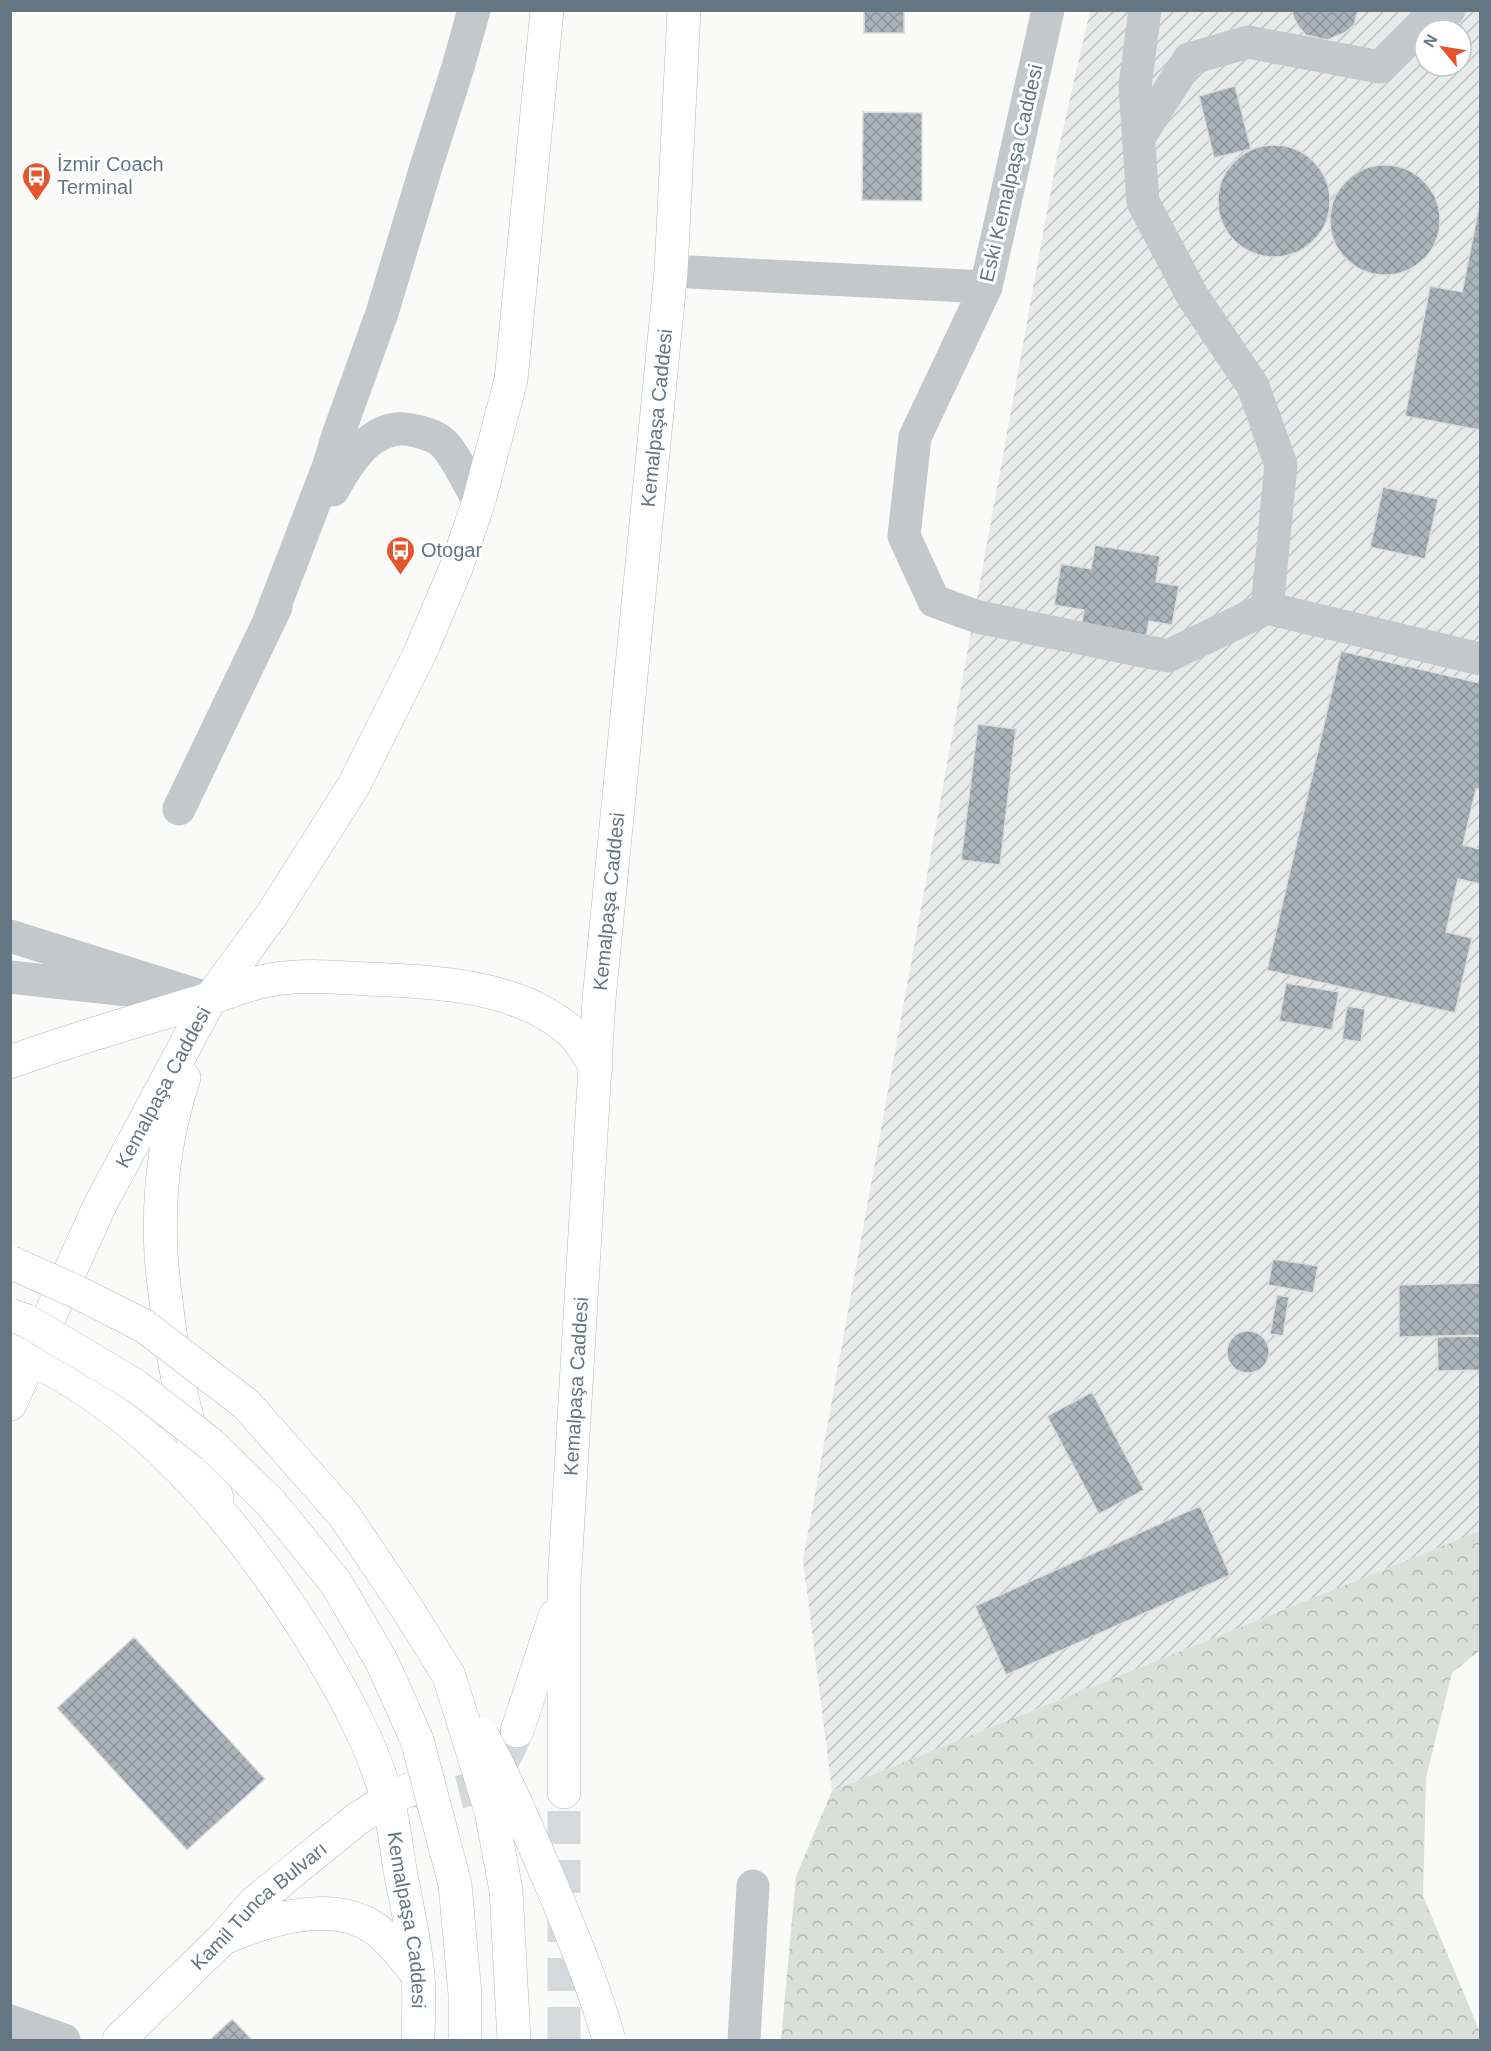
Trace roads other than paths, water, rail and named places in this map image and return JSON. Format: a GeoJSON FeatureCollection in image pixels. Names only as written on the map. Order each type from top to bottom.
{"type":"FeatureCollection","features":[{"type":"Feature","properties":{"kind":"main road","name":"Kemalpaşa Caddesi"},"geometry":{"type":"LineString","coordinates":[[21,1353],[210,999],[273,913],[354,785],[420,653],[456,568],[478,501],[512,380],[547,10]]}},
{"type":"Feature","properties":{"kind":"main road","name":"Kemalpaşa Caddesi"},"geometry":{"type":"LineString","coordinates":[[564,1792],[564,1586],[599,999],[671,271],[684,10]]}},
{"type":"Feature","properties":{"kind":"main road"},"geometry":{"type":"LineString","coordinates":[[10,1062],[53,1046],[260,982],[323,976],[456,986],[501,995],[541,1011],[570,1031],[596,1067]]}},
{"type":"Feature","properties":{"kind":"main road"},"geometry":{"type":"LineString","coordinates":[[210,999],[170,1126],[160,1208],[161,1256],[170,1331],[186,1417],[195,1448],[211,1486],[242,1542]]}},
{"type":"Feature","properties":{"kind":"main road"},"geometry":{"type":"LineString","coordinates":[[10,1262],[77,1292],[144,1326],[246,1404],[344,1515],[449,1676],[499,1767],[520,1810],[573,1937],[609,2040]]}},
{"type":"Feature","properties":{"kind":"main road"},"geometry":{"type":"LineString","coordinates":[[10,1315],[27,1322],[136,1386],[212,1445],[271,1503],[336,1583],[382,1662],[417,1740],[455,1884],[465,1994],[465,2040]]}},
{"type":"Feature","properties":{"kind":"main road"},"geometry":{"type":"LineString","coordinates":[[10,1404],[21,1353],[48,1367],[101,1401],[149,1440],[192,1482],[242,1542]]}},
{"type":"Feature","properties":{"kind":"main road","name":"Kemalpaşa Caddesi"},"geometry":{"type":"LineString","coordinates":[[242,1542],[291,1607],[347,1700],[370,1748],[399,1794],[418,1976],[418,2040]]}},
{"type":"Feature","properties":{"kind":"main road"},"geometry":{"type":"LineString","coordinates":[[518,1731],[564,1586]]}},
{"type":"Feature","properties":{"kind":"main road"},"geometry":{"type":"LineString","coordinates":[[449,1676],[498,1840],[506,1890],[514,2040]]}},
{"type":"Feature","properties":{"kind":"main road","name":"Kamil Tunca Bulvarı"},"geometry":{"type":"LineString","coordinates":[[119,2040],[222,1939],[255,1902],[357,1819],[399,1794]]}},
{"type":"Feature","properties":{"kind":"main road"},"geometry":{"type":"LineString","coordinates":[[222,1939],[260,1923],[284,1917],[314,1914],[341,1916],[375,1928],[418,1976]]}},
{"type":"Feature","properties":{"kind":"street"},"geometry":{"type":"LineString","coordinates":[[267,626],[329,465],[382,313],[474,10]]}},
{"type":"Feature","properties":{"kind":"street","name":"Eski Kemalpaşa Caddesi"},"geometry":{"type":"LineString","coordinates":[[1048,10],[986,287],[915,436],[904,536],[934,601],[978,617],[1168,656],[1267,608]]}},
{"type":"Feature","properties":{"kind":"street"},"geometry":{"type":"LineString","coordinates":[[1145,10],[1135,86],[1143,202],[1193,297],[1253,386],[1281,465],[1267,608],[1480,659]]}},
{"type":"Feature","properties":{"kind":"street"},"geometry":{"type":"LineString","coordinates":[[1138,139],[1189,59],[1248,42],[1380,67],[1426,21],[1449,10]]}},
{"type":"Feature","properties":{"kind":"street"},"geometry":{"type":"LineString","coordinates":[[671,271],[986,287]]}},
{"type":"Feature","properties":{"kind":"street"},"geometry":{"type":"LineString","coordinates":[[179,809],[334,488],[358,451],[381,431],[406,428],[429,434],[445,445],[478,501]]}},
{"type":"Feature","properties":{"kind":"street"},"geometry":{"type":"LineString","coordinates":[[10,936],[210,999]]}},
{"type":"Feature","properties":{"kind":"street"},"geometry":{"type":"LineString","coordinates":[[10,977],[210,999]]}},
{"type":"Feature","properties":{"kind":"street"},"geometry":{"type":"LineString","coordinates":[[744,2040],[753,1886]]}},
{"type":"Feature","properties":{"kind":"street"},"geometry":{"type":"LineString","coordinates":[[10,2020],[64,2040]]}},
{"type":"Feature","properties":{"kind":"tunnel"},"geometry":{"type":"LineString","coordinates":[[411,1789],[444,1795],[476,1786],[498,1768],[517,1731]]}},
{"type":"Feature","properties":{"kind":"tunnel"},"geometry":{"type":"LineString","coordinates":[[564,1792],[564,2040]]}},
{"type":"Feature","properties":{"kind":"place","name":"İzmir Coach Terminal"},"geometry":{"type":"Point","coordinates":[36,202]}},
{"type":"Feature","properties":{"kind":"place","name":"Otogar"},"geometry":{"type":"Point","coordinates":[400,576]}}]}
